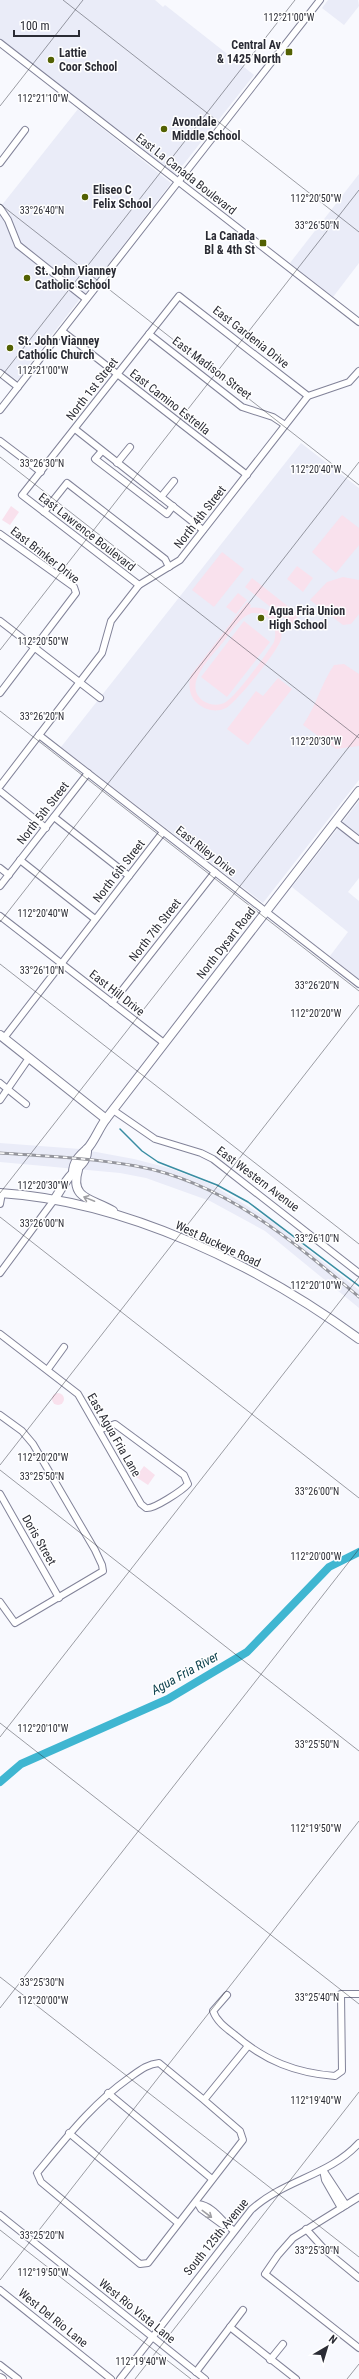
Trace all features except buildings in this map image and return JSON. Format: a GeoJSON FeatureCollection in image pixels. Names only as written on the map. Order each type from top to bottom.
{"type":"FeatureCollection","features":[{"type":"Feature","properties":{"kind":"main road","name":"North Dysart Road"},"geometry":{"type":"LineString","coordinates":[[54,1200],[88,1155],[87,1149],[106,1119],[359,791]]}},
{"type":"Feature","properties":{"kind":"main road"},"geometry":{"type":"LineString","coordinates":[[2,1036],[106,1119]]}},
{"type":"Feature","properties":{"kind":"main road"},"geometry":{"type":"LineString","coordinates":[[76,1172],[76,1183],[81,1195],[101,1204],[120,1216]]}},
{"type":"Feature","properties":{"kind":"main road","name":"West Buckeye Road"},"geometry":{"type":"LineString","coordinates":[[1,1193],[54,1200],[120,1216],[184,1240],[267,1280],[296,1296],[359,1339]]}},
{"type":"Feature","properties":{"kind":"street"},"geometry":{"type":"LineString","coordinates":[[0,410],[320,0]]}},
{"type":"Feature","properties":{"kind":"street","name":"East La Canada Boulevard"},"geometry":{"type":"LineString","coordinates":[[0,43],[359,322]]}},
{"type":"Feature","properties":{"kind":"street"},"geometry":{"type":"LineString","coordinates":[[0,163],[25,130]]}},
{"type":"Feature","properties":{"kind":"street"},"geometry":{"type":"LineString","coordinates":[[0,208],[8,220],[18,246],[86,299]]}},
{"type":"Feature","properties":{"kind":"street","name":"North 1st Street"},"geometry":{"type":"LineString","coordinates":[[22,495],[180,296]]}},
{"type":"Feature","properties":{"kind":"street","name":"East Gardenia Drive"},"geometry":{"type":"LineString","coordinates":[[180,296],[308,396]]}},
{"type":"Feature","properties":{"kind":"street","name":"East Camino Estrella"},"geometry":{"type":"LineString","coordinates":[[62,331],[247,475]]}},
{"type":"Feature","properties":{"kind":"street","name":"East Madison Street"},"geometry":{"type":"LineString","coordinates":[[149,334],[242,407],[274,417],[285,425]]}},
{"type":"Feature","properties":{"kind":"street"},"geometry":{"type":"LineString","coordinates":[[308,396],[348,382],[359,371]]}},
{"type":"Feature","properties":{"kind":"street"},"geometry":{"type":"LineString","coordinates":[[0,373],[18,387]]}},
{"type":"Feature","properties":{"kind":"street","name":"North 4th Street"},"geometry":{"type":"LineString","coordinates":[[0,786],[102,653],[111,621],[139,585],[180,560],[308,396]]}},
{"type":"Feature","properties":{"kind":"street"},"geometry":{"type":"LineString","coordinates":[[74,429],[203,530]]}},
{"type":"Feature","properties":{"kind":"street","name":"East Lawrence Boulevard"},"geometry":{"type":"LineString","coordinates":[[0,441],[40,472]]}},
{"type":"Feature","properties":{"kind":"street"},"geometry":{"type":"LineString","coordinates":[[117,463],[130,447]]}},
{"type":"Feature","properties":{"kind":"street"},"geometry":{"type":"LineString","coordinates":[[102,451],[95,459],[166,514],[173,506]]}},
{"type":"Feature","properties":{"kind":"street"},"geometry":{"type":"LineString","coordinates":[[161,497],[174,481]]}},
{"type":"Feature","properties":{"kind":"street"},"geometry":{"type":"LineString","coordinates":[[44,512],[66,483],[165,559],[169,566]]}},
{"type":"Feature","properties":{"kind":"street","name":"East Lawrence Boulevard"},"geometry":{"type":"LineString","coordinates":[[22,495],[139,585]]}},
{"type":"Feature","properties":{"kind":"street","name":"East Brinker Drive"},"geometry":{"type":"LineString","coordinates":[[0,534],[74,587],[76,593],[36,648]]}},
{"type":"Feature","properties":{"kind":"street"},"geometry":{"type":"LineString","coordinates":[[0,621],[100,698]]}},
{"type":"Feature","properties":{"kind":"street"},"geometry":{"type":"LineString","coordinates":[[0,694],[36,648]]}},
{"type":"Feature","properties":{"kind":"street","name":"East Riley Drive"},"geometry":{"type":"LineString","coordinates":[[40,735],[359,984]]}},
{"type":"Feature","properties":{"kind":"street","name":"North 5th Street"},"geometry":{"type":"LineString","coordinates":[[0,886],[88,773]]}},
{"type":"Feature","properties":{"kind":"street"},"geometry":{"type":"LineString","coordinates":[[0,791],[46,828]]}},
{"type":"Feature","properties":{"kind":"street"},"geometry":{"type":"LineString","coordinates":[[54,817],[129,876]]}},
{"type":"Feature","properties":{"kind":"street"},"geometry":{"type":"LineString","coordinates":[[336,822],[359,840]]}},
{"type":"Feature","properties":{"kind":"street","name":"North 6th Street"},"geometry":{"type":"LineString","coordinates":[[2,1036],[163,832]]}},
{"type":"Feature","properties":{"kind":"street"},"geometry":{"type":"LineString","coordinates":[[20,860],[95,919]]}},
{"type":"Feature","properties":{"kind":"street"},"geometry":{"type":"LineString","coordinates":[[0,868],[9,875]]}},
{"type":"Feature","properties":{"kind":"street","name":"North 7th Street"},"geometry":{"type":"LineString","coordinates":[[112,1003],[214,872]]}},
{"type":"Feature","properties":{"kind":"street","name":"East Hill Drive"},"geometry":{"type":"LineString","coordinates":[[0,916],[164,1043]]}},
{"type":"Feature","properties":{"kind":"street"},"geometry":{"type":"LineString","coordinates":[[0,1100],[29,1058]]}},
{"type":"Feature","properties":{"kind":"street"},"geometry":{"type":"LineString","coordinates":[[0,1082],[26,1104]]}},
{"type":"Feature","properties":{"kind":"street","name":"East Western Avenue"},"geometry":{"type":"LineString","coordinates":[[113,1110],[155,1139],[201,1153],[213,1159],[359,1273]]}},
{"type":"Feature","properties":{"kind":"street"},"geometry":{"type":"LineString","coordinates":[[0,1204],[1,1193]]}},
{"type":"Feature","properties":{"kind":"street"},"geometry":{"type":"LineString","coordinates":[[0,1273],[54,1200]]}},
{"type":"Feature","properties":{"kind":"street","name":"East Agua Fria Lane"},"geometry":{"type":"LineString","coordinates":[[0,1334],[48,1369],[78,1394],[141,1504],[146,1508],[152,1508],[183,1489],[188,1484],[184,1475],[115,1424],[99,1430]]}},
{"type":"Feature","properties":{"kind":"street"},"geometry":{"type":"LineString","coordinates":[[48,1369],[64,1347]]}},
{"type":"Feature","properties":{"kind":"street"},"geometry":{"type":"LineString","coordinates":[[0,1415],[22,1431],[33,1444],[95,1550],[102,1565],[103,1571],[15,1623],[0,1602]]}},
{"type":"Feature","properties":{"kind":"street","name":"Doris Street"},"geometry":{"type":"LineString","coordinates":[[0,1494],[59,1598]]}},
{"type":"Feature","properties":{"kind":"street"},"geometry":{"type":"LineString","coordinates":[[227,1995],[213,2011],[216,2020],[248,2046],[277,2064],[296,2070],[336,2076],[342,2071],[341,1994],[359,1994]]}},
{"type":"Feature","properties":{"kind":"street"},"geometry":{"type":"LineString","coordinates":[[204,2100],[248,2046]]}},
{"type":"Feature","properties":{"kind":"street"},"geometry":{"type":"LineString","coordinates":[[159,2063],[240,2131],[243,2140],[212,2179],[197,2202],[178,2223],[148,2263],[140,2264],[41,2182],[37,2173],[87,2112],[108,2093],[149,2064],[159,2063]]}},
{"type":"Feature","properties":{"kind":"street"},"geometry":{"type":"LineString","coordinates":[[108,2093],[212,2179]]}},
{"type":"Feature","properties":{"kind":"street"},"geometry":{"type":"LineString","coordinates":[[69,2133],[178,2223]]}},
{"type":"Feature","properties":{"kind":"street","name":"South 125th Avenue"},"geometry":{"type":"LineString","coordinates":[[120,2379],[233,2230],[251,2210],[265,2198],[340,2161],[359,2143]]}},
{"type":"Feature","properties":{"kind":"street"},"geometry":{"type":"LineString","coordinates":[[324,2170],[344,2206]]}},
{"type":"Feature","properties":{"kind":"street"},"geometry":{"type":"LineString","coordinates":[[359,2197],[306,2229],[285,2246],[265,2274],[359,2348]]}},
{"type":"Feature","properties":{"kind":"street"},"geometry":{"type":"LineString","coordinates":[[197,2202],[204,2205],[226,2221],[227,2226],[233,2230]]}},
{"type":"Feature","properties":{"kind":"street","name":"West Rio Vista Lane"},"geometry":{"type":"LineString","coordinates":[[0,2215],[205,2379]]}},
{"type":"Feature","properties":{"kind":"street"},"geometry":{"type":"LineString","coordinates":[[306,2229],[321,2247],[359,2278]]}},
{"type":"Feature","properties":{"kind":"street","name":"West Del Rio Lane"},"geometry":{"type":"LineString","coordinates":[[0,2290],[111,2379]]}},
{"type":"Feature","properties":{"kind":"street"},"geometry":{"type":"LineString","coordinates":[[196,2372],[243,2310]]}},
{"type":"Feature","properties":{"kind":"street"},"geometry":{"type":"LineString","coordinates":[[230,2327],[296,2379]]}},
{"type":"Feature","properties":{"kind":"street"},"geometry":{"type":"LineString","coordinates":[[270,2360],[283,2344]]}},
{"type":"Feature","properties":{"kind":"street"},"geometry":{"type":"LineString","coordinates":[[0,2365],[18,2379]]}},
{"type":"Feature","properties":{"kind":"shaded area","name":"Avondale Middle School"},"geometry":{"type":"Polygon","coordinates":[[[0,0],[155,0],[163,7],[165,5],[254,75],[175,175],[0,39],[0,0]]]}},
{"type":"Feature","properties":{"kind":"shaded area"},"geometry":{"type":"Polygon","coordinates":[[[328,0],[358,0],[359,6],[344,25],[322,8],[328,0]]]}},
{"type":"Feature","properties":{"kind":"shaded area","name":"Eliseo C Felix School"},"geometry":{"type":"Polygon","coordinates":[[[78,109],[171,183],[86,293],[21,243],[12,221],[2,205],[78,109]]]}},
{"type":"Feature","properties":{"kind":"shaded area"},"geometry":{"type":"Polygon","coordinates":[[[359,174],[359,263],[333,297],[290,263],[359,174]]]}},
{"type":"Feature","properties":{"kind":"shaded area","name":"St. John Vianney Catholic School"},"geometry":{"type":"Polygon","coordinates":[[[0,212],[8,226],[13,243],[20,251],[78,296],[79,300],[23,372],[23,376],[17,380],[0,368],[0,212]]]}},
{"type":"Feature","properties":{"kind":"shaded area","name":"Agua Fria Union High School"},"geometry":{"type":"Polygon","coordinates":[[[301,443],[359,488],[359,780],[263,903],[61,747],[301,443]]]}},
{"type":"Feature","properties":{"kind":"shaded area"},"geometry":{"type":"Polygon","coordinates":[[[11,506],[19,512],[10,525],[2,520],[11,506]]]}},
{"type":"Feature","properties":{"kind":"shaded area"},"geometry":{"type":"Polygon","coordinates":[[[342,515],[359,528],[359,545],[336,573],[312,552],[342,515]]]}},
{"type":"Feature","properties":{"kind":"shaded area"},"geometry":{"type":"Polygon","coordinates":[[[222,552],[244,569],[214,607],[192,590],[222,552]]]}},
{"type":"Feature","properties":{"kind":"shaded area"},"geometry":{"type":"Polygon","coordinates":[[[297,566],[313,578],[303,592],[287,579],[297,566]]]}},
{"type":"Feature","properties":{"kind":"shaded area"},"geometry":{"type":"Polygon","coordinates":[[[343,577],[359,580],[359,614],[351,624],[343,625],[310,600],[327,582],[343,577]]]}},
{"type":"Feature","properties":{"kind":"shaded area"},"geometry":{"type":"Polygon","coordinates":[[[252,578],[299,615],[292,624],[245,587],[252,578]]]}},
{"type":"Feature","properties":{"kind":"shaded area"},"geometry":{"type":"Polygon","coordinates":[[[238,593],[247,600],[236,614],[226,607],[238,593]]]}},
{"type":"Feature","properties":{"kind":"shaded area"},"geometry":{"type":"Polygon","coordinates":[[[247,602],[251,605],[250,608],[269,611],[278,620],[282,632],[281,639],[273,654],[247,687],[226,708],[222,710],[211,710],[197,703],[192,697],[190,690],[191,675],[247,602]],[[252,613],[243,618],[206,662],[197,679],[195,688],[198,695],[205,702],[218,705],[231,698],[265,656],[274,642],[274,626],[268,618],[258,613],[252,613]]]}},
{"type":"Feature","properties":{"kind":"shaded area"},"geometry":{"type":"Polygon","coordinates":[[[244,621],[270,642],[227,697],[201,677],[244,621]]]}},
{"type":"Feature","properties":{"kind":"shaded area"},"geometry":{"type":"Polygon","coordinates":[[[344,664],[359,674],[359,746],[336,749],[303,725],[334,665],[344,664]]]}},
{"type":"Feature","properties":{"kind":"shaded area"},"geometry":{"type":"Polygon","coordinates":[[[278,678],[292,689],[248,745],[227,729],[256,691],[263,696],[278,678]]]}},
{"type":"Feature","properties":{"kind":"shaded area"},"geometry":{"type":"Polygon","coordinates":[[[359,801],[359,878],[348,892],[359,901],[359,979],[330,956],[348,932],[292,887],[359,801]]]}},
{"type":"Feature","properties":{"kind":"shaded area"},"geometry":{"type":"Polygon","coordinates":[[[0,1143],[80,1149],[134,1159],[169,1168],[211,1184],[269,1219],[359,1290],[359,1308],[265,1231],[210,1201],[146,1178],[120,1173],[0,1162],[0,1143]]]}},
{"type":"Feature","properties":{"kind":"shaded area"},"geometry":{"type":"Polygon","coordinates":[[[60,1393],[63,1394],[63,1404],[56,1405],[53,1404],[52,1397],[53,1394],[60,1393]]]}},
{"type":"Feature","properties":{"kind":"shaded area"},"geometry":{"type":"Polygon","coordinates":[[[144,1466],[155,1475],[148,1485],[136,1477],[144,1466]]]}},
{"type":"Feature","properties":{"kind":"waterway"},"geometry":{"type":"LineString","coordinates":[[120,1129],[142,1151],[158,1162],[217,1185],[248,1202],[359,1286]]}},
{"type":"Feature","properties":{"kind":"waterway","name":"Agua Fria River"},"geometry":{"type":"LineString","coordinates":[[0,1782],[21,1764],[168,1699],[247,1652],[329,1567],[359,1552]]}},
{"type":"Feature","properties":{"kind":"railway"},"geometry":{"type":"LineString","coordinates":[[0,1153],[51,1156],[119,1163],[168,1174],[199,1185],[256,1216],[309,1255],[359,1297]]}},
{"type":"Feature","properties":{"kind":"place","name":"Central Av & 1425 North"},"geometry":{"type":"Point","coordinates":[289,52]}},
{"type":"Feature","properties":{"kind":"place","name":"Lattie Coor School"},"geometry":{"type":"Point","coordinates":[51,60]}},
{"type":"Feature","properties":{"kind":"place","name":"Avondale Middle School"},"geometry":{"type":"Point","coordinates":[164,129]}},
{"type":"Feature","properties":{"kind":"place","name":"Eliseo C Felix School"},"geometry":{"type":"Point","coordinates":[85,197]}},
{"type":"Feature","properties":{"kind":"place","name":"La Canada Bl & 4th St"},"geometry":{"type":"Point","coordinates":[263,243]}},
{"type":"Feature","properties":{"kind":"place","name":"St. John Vianney Catholic School"},"geometry":{"type":"Point","coordinates":[27,278]}},
{"type":"Feature","properties":{"kind":"place","name":"St. John Vianney Catholic Church"},"geometry":{"type":"Point","coordinates":[10,348]}},
{"type":"Feature","properties":{"kind":"place","name":"Agua Fria Union High School"},"geometry":{"type":"Point","coordinates":[261,618]}}]}
